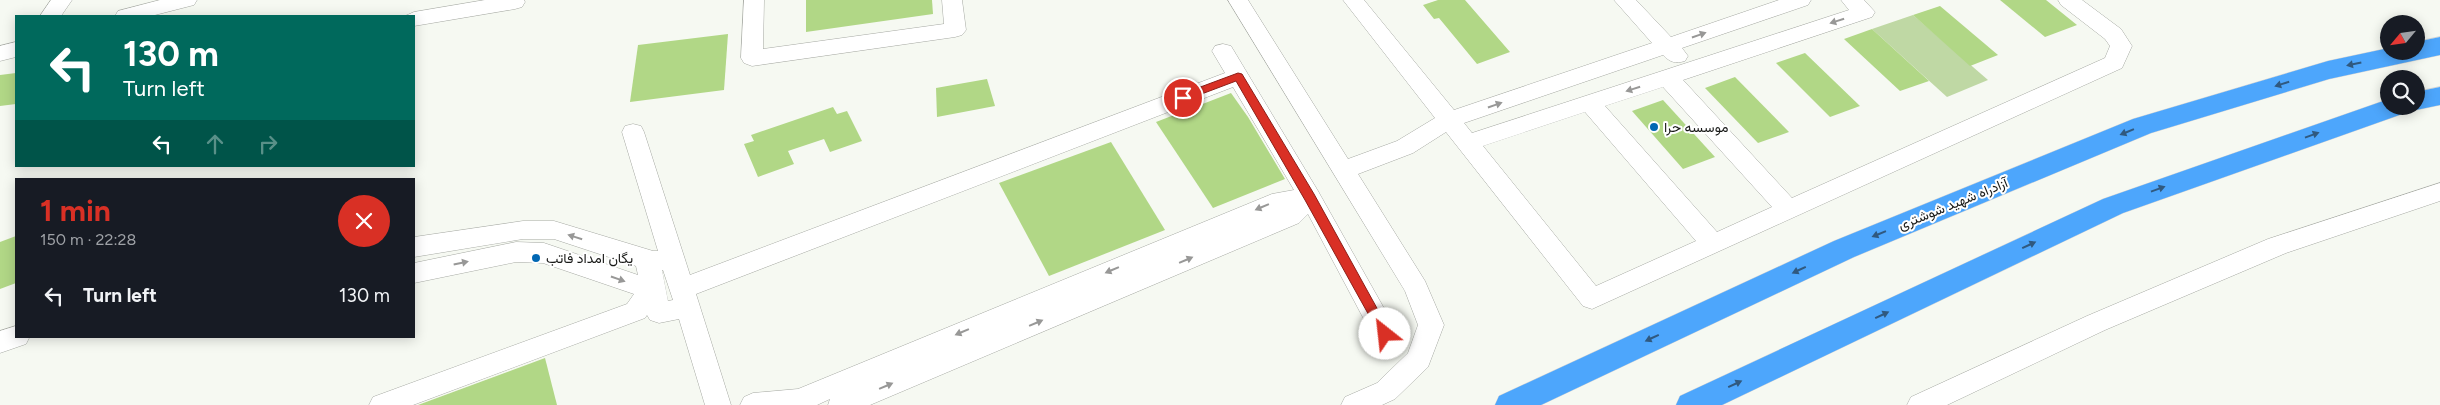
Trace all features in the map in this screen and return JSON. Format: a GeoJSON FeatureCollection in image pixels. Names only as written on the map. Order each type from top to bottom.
{"type":"FeatureCollection","features":[{"type":"Feature","properties":{"kind":"highway","name":"آزادراه شهید شوشتری"},"geometry":{"type":"LineString","coordinates":[[2425,49],[2440,46]]}},
{"type":"Feature","properties":{"kind":"highway","name":"آزادراه شهید شوشتری"},"geometry":{"type":"LineString","coordinates":[[1510,405],[1844,249],[2142,126],[2328,70],[2380,59]]}},
{"type":"Feature","properties":{"kind":"highway"},"geometry":{"type":"LineString","coordinates":[[2425,100],[2440,96]]}},
{"type":"Feature","properties":{"kind":"highway"},"geometry":{"type":"LineString","coordinates":[[1691,405],[2113,206],[2380,112]]}},
{"type":"Feature","properties":{"kind":"street"},"geometry":{"type":"LineString","coordinates":[[51,15],[62,0]]}},
{"type":"Feature","properties":{"kind":"street"},"geometry":{"type":"LineString","coordinates":[[130,15],[187,0]]}},
{"type":"Feature","properties":{"kind":"street"},"geometry":{"type":"LineString","coordinates":[[754,0],[752,58],[955,30],[952,0]]}},
{"type":"Feature","properties":{"kind":"street"},"geometry":{"type":"LineString","coordinates":[[1238,0],[1416,288],[1431,324],[1419,359],[1386,391],[1354,405]]}},
{"type":"Feature","properties":{"kind":"street"},"geometry":{"type":"LineString","coordinates":[[1353,0],[1592,299],[2114,63],[2121,46],[2112,34],[2068,0]]}},
{"type":"Feature","properties":{"kind":"street"},"geometry":{"type":"LineString","coordinates":[[1624,0],[1690,70]]}},
{"type":"Feature","properties":{"kind":"street"},"geometry":{"type":"LineString","coordinates":[[1343,170],[1406,147],[1449,120],[1801,0]]}},
{"type":"Feature","properties":{"kind":"street"},"geometry":{"type":"LineString","coordinates":[[1467,143],[1865,12],[1851,0]]}},
{"type":"Feature","properties":{"kind":"street"},"geometry":{"type":"LineString","coordinates":[[415,19],[515,2]]}},
{"type":"Feature","properties":{"kind":"street"},"geometry":{"type":"LineString","coordinates":[[0,54],[15,49]]}},
{"type":"Feature","properties":{"kind":"street"},"geometry":{"type":"LineString","coordinates":[[1223,51],[1310,197],[1385,334]]}},
{"type":"Feature","properties":{"kind":"street"},"geometry":{"type":"LineString","coordinates":[[652,290],[659,313],[685,298],[1238,76]]}},
{"type":"Feature","properties":{"kind":"street"},"geometry":{"type":"LineString","coordinates":[[1667,77],[1789,210]]}},
{"type":"Feature","properties":{"kind":"street"},"geometry":{"type":"LineString","coordinates":[[1590,103],[1713,244]]}},
{"type":"Feature","properties":{"kind":"street"},"geometry":{"type":"LineString","coordinates":[[633,132],[660,259],[685,298],[718,405]]}},
{"type":"Feature","properties":{"kind":"street"},"geometry":{"type":"LineString","coordinates":[[1920,405],[2096,323],[2251,257],[2440,192]]}},
{"type":"Feature","properties":{"kind":"street"},"geometry":{"type":"LineString","coordinates":[[726,405],[736,403],[753,405],[800,400],[1280,200],[1310,197]]}},
{"type":"Feature","properties":{"kind":"street"},"geometry":{"type":"LineString","coordinates":[[841,405],[1291,216],[1310,197]]}},
{"type":"Feature","properties":{"kind":"street"},"geometry":{"type":"LineString","coordinates":[[415,247],[523,230],[554,230],[660,259]]}},
{"type":"Feature","properties":{"kind":"street"},"geometry":{"type":"LineString","coordinates":[[415,273],[516,252],[544,253],[652,290]]}},
{"type":"Feature","properties":{"kind":"street"},"geometry":{"type":"LineString","coordinates":[[382,405],[636,311],[652,290],[660,259]]}},
{"type":"Feature","properties":{"kind":"street"},"geometry":{"type":"LineString","coordinates":[[0,342],[15,337]]}},
{"type":"Feature","properties":{"kind":"green space"},"geometry":{"type":"Polygon","coordinates":[[[1913,15],[1988,80],[1947,97],[1872,29],[1913,15]]]}},
{"type":"Feature","properties":{"kind":"building"},"geometry":{"type":"Polygon","coordinates":[[[806,0],[932,0],[933,14],[806,32],[806,0]]]}},
{"type":"Feature","properties":{"kind":"building"},"geometry":{"type":"Polygon","coordinates":[[[1438,0],[1465,0],[1510,52],[1477,64],[1439,18],[1434,19],[1423,5],[1438,0]]]}},
{"type":"Feature","properties":{"kind":"building"},"geometry":{"type":"Polygon","coordinates":[[[2000,0],[2046,0],[2077,25],[2045,37],[2000,0]]]}},
{"type":"Feature","properties":{"kind":"building"},"geometry":{"type":"Polygon","coordinates":[[[1940,6],[1998,55],[1970,66],[1913,15],[1940,6]]]}},
{"type":"Feature","properties":{"kind":"building"},"geometry":{"type":"Polygon","coordinates":[[[1872,29],[1929,81],[1900,91],[1844,39],[1872,29]]]}},
{"type":"Feature","properties":{"kind":"building"},"geometry":{"type":"Polygon","coordinates":[[[728,34],[724,90],[630,102],[638,45],[728,34]]]}},
{"type":"Feature","properties":{"kind":"building"},"geometry":{"type":"Polygon","coordinates":[[[1805,53],[1860,106],[1830,117],[1776,63],[1805,53]]]}},
{"type":"Feature","properties":{"kind":"building"},"geometry":{"type":"Polygon","coordinates":[[[15,73],[15,104],[0,106],[0,75],[15,73]]]}},
{"type":"Feature","properties":{"kind":"building"},"geometry":{"type":"Polygon","coordinates":[[[1735,77],[1789,132],[1758,143],[1705,88],[1735,77]]]}},
{"type":"Feature","properties":{"kind":"building"},"geometry":{"type":"Polygon","coordinates":[[[987,79],[995,106],[937,117],[936,88],[987,79]]]}},
{"type":"Feature","properties":{"kind":"building"},"geometry":{"type":"Polygon","coordinates":[[[1231,93],[1248,117],[1285,179],[1213,208],[1156,122],[1231,93]]]}},
{"type":"Feature","properties":{"kind":"building"},"geometry":{"type":"Polygon","coordinates":[[[1663,100],[1715,157],[1683,169],[1632,111],[1663,100]]]}},
{"type":"Feature","properties":{"kind":"building"},"geometry":{"type":"Polygon","coordinates":[[[833,107],[837,114],[847,111],[862,141],[830,152],[824,139],[788,151],[794,164],[758,177],[744,144],[754,141],[751,135],[833,107]]]}},
{"type":"Feature","properties":{"kind":"building"},"geometry":{"type":"Polygon","coordinates":[[[1111,142],[1165,230],[1049,276],[999,183],[1111,142]]]}},
{"type":"Feature","properties":{"kind":"building"},"geometry":{"type":"Polygon","coordinates":[[[15,236],[15,283],[0,289],[0,242],[15,236]]]}},
{"type":"Feature","properties":{"kind":"building"},"geometry":{"type":"Polygon","coordinates":[[[545,358],[557,405],[418,405],[545,358]]]}},
{"type":"Feature","properties":{"kind":"place","name":"موسسه حرا"},"geometry":{"type":"Point","coordinates":[1654,127]}},
{"type":"Feature","properties":{"kind":"place","name":"یگان امداد فاتب"},"geometry":{"type":"Point","coordinates":[536,258]}},
{"type":"Feature","properties":{"kind":"route"},"geometry":{"type":"LineString","coordinates":[[1183,98],[1238,76],[1310,197],[1385,334]]}}]}
